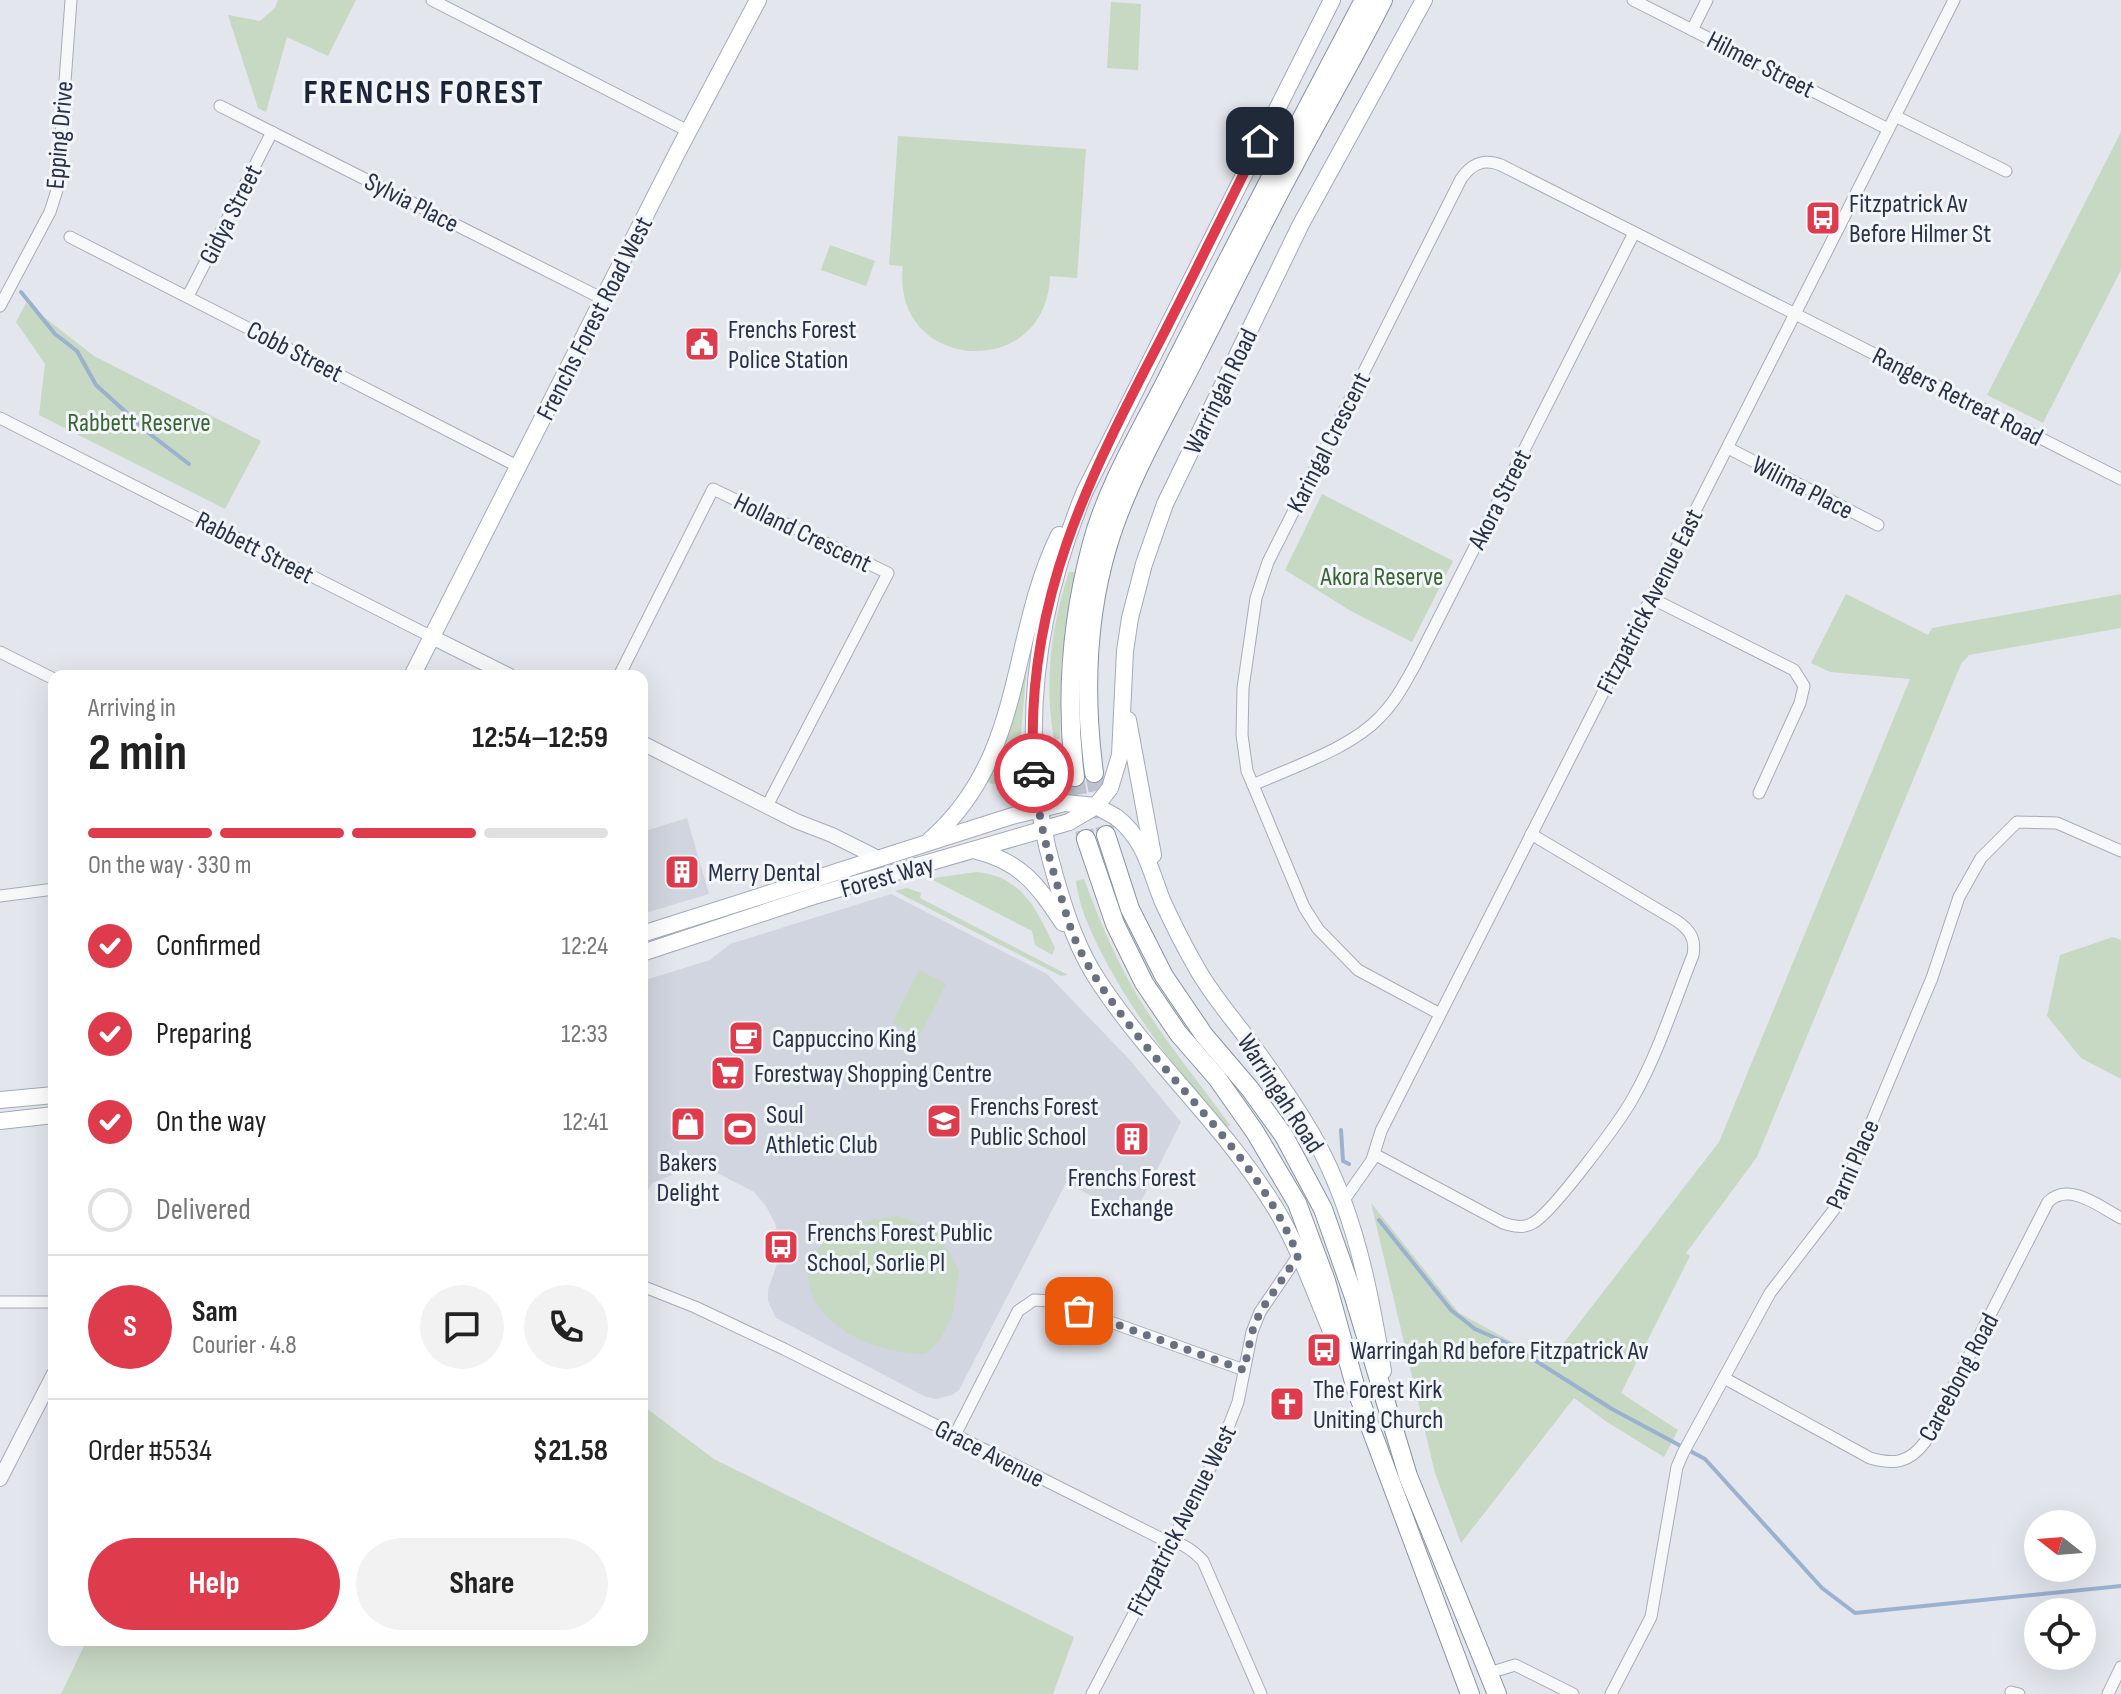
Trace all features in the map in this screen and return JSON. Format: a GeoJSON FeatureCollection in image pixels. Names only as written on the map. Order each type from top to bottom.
{"type":"FeatureCollection","features":[{"type":"Feature","properties":{"kind":"highway","name":"Warringah Road"},"geometry":{"type":"LineString","coordinates":[[1075,777],[1070,734],[1070,655],[1079,596],[1093,539],[1114,486],[1218,279],[1364,0]]}},
{"type":"Feature","properties":{"kind":"highway","name":"Warringah Road"},"geometry":{"type":"LineString","coordinates":[[1094,773],[1090,743],[1088,656],[1095,600],[1108,544],[1131,485],[1293,166],[1383,0]]}},
{"type":"Feature","properties":{"kind":"highway"},"geometry":{"type":"LineString","coordinates":[[1365,37],[1390,0]]}},
{"type":"Feature","properties":{"kind":"highway","name":"Warringah Road"},"geometry":{"type":"LineString","coordinates":[[1106,835],[1130,909],[1164,976],[1204,1035],[1250,1089],[1284,1136],[1323,1209],[1354,1297],[1408,1476],[1497,1694]]}},
{"type":"Feature","properties":{"kind":"highway","name":"Warringah Road"},"geometry":{"type":"LineString","coordinates":[[1086,839],[1115,924],[1144,983],[1178,1033],[1217,1078],[1255,1132],[1297,1203],[1326,1281],[1356,1389],[1468,1689]]}},
{"type":"Feature","properties":{"kind":"highway"},"geometry":{"type":"LineString","coordinates":[[1468,1689],[1489,1673]]}},
{"type":"Feature","properties":{"kind":"main road","name":"Frenchs Forest Road West"},"geometry":{"type":"LineString","coordinates":[[415,670],[688,131],[758,0]]}},
{"type":"Feature","properties":{"kind":"main road","name":"Warringah Road"},"geometry":{"type":"LineString","coordinates":[[1332,0],[1098,462],[1065,545],[1042,633],[1032,724],[1042,830],[1075,941],[1100,983],[1138,1035],[1187,1091],[1250,1172],[1285,1224],[1356,1389]]}},
{"type":"Feature","properties":{"kind":"main road","name":"Warringah Road"},"geometry":{"type":"LineString","coordinates":[[1042,830],[1069,822],[1096,806],[1110,788],[1120,755],[1125,651],[1137,588],[1165,504],[1301,224],[1424,0]]}},
{"type":"Feature","properties":{"kind":"main road"},"geometry":{"type":"LineString","coordinates":[[926,844],[967,801],[995,747],[1010,706],[1046,563],[1069,513],[1098,462]]}},
{"type":"Feature","properties":{"kind":"main road"},"geometry":{"type":"LineString","coordinates":[[1123,691],[1159,890]]}},
{"type":"Feature","properties":{"kind":"main road","name":"Warringah Road"},"geometry":{"type":"LineString","coordinates":[[1038,809],[1065,803],[1096,806],[1126,824],[1143,846],[1176,930],[1201,977],[1312,1134],[1344,1200],[1368,1290],[1391,1416]]}},
{"type":"Feature","properties":{"kind":"main road","name":"Forest Way"},"geometry":{"type":"LineString","coordinates":[[648,932],[1038,809]]}},
{"type":"Feature","properties":{"kind":"main road","name":"Forest Way"},"geometry":{"type":"LineString","coordinates":[[648,951],[817,895],[1042,830]]}},
{"type":"Feature","properties":{"kind":"main road"},"geometry":{"type":"LineString","coordinates":[[975,850],[1003,858],[1020,869],[1043,893],[1075,941]]}},
{"type":"Feature","properties":{"kind":"main road"},"geometry":{"type":"LineString","coordinates":[[0,1100],[48,1096]]}},
{"type":"Feature","properties":{"kind":"main road"},"geometry":{"type":"LineString","coordinates":[[0,1121],[48,1116]]}},
{"type":"Feature","properties":{"kind":"street","name":"Epping Drive"},"geometry":{"type":"LineString","coordinates":[[0,306],[50,212],[57,190],[71,0]]}},
{"type":"Feature","properties":{"kind":"street"},"geometry":{"type":"LineString","coordinates":[[432,0],[688,131]]}},
{"type":"Feature","properties":{"kind":"street","name":"Hilmer Street"},"geometry":{"type":"LineString","coordinates":[[1633,0],[1888,129]]}},
{"type":"Feature","properties":{"kind":"street"},"geometry":{"type":"LineString","coordinates":[[1692,30],[1707,0]]}},
{"type":"Feature","properties":{"kind":"street","name":"Fitzpatrick Avenue East"},"geometry":{"type":"LineString","coordinates":[[1344,1200],[1373,1157],[1381,1131],[1954,0]]}},
{"type":"Feature","properties":{"kind":"street","name":"Sylvia Place"},"geometry":{"type":"LineString","coordinates":[[220,106],[603,299]]}},
{"type":"Feature","properties":{"kind":"street"},"geometry":{"type":"LineString","coordinates":[[1895,116],[2006,171]]}},
{"type":"Feature","properties":{"kind":"street","name":"Gidya Street"},"geometry":{"type":"LineString","coordinates":[[188,296],[272,132]]}},
{"type":"Feature","properties":{"kind":"street","name":"Karingal Crescent"},"geometry":{"type":"LineString","coordinates":[[1440,1014],[1358,970],[1318,929],[1304,907],[1247,771],[1242,735],[1248,639],[1262,579],[1277,543],[1466,172],[1477,163],[1492,162],[1794,313]]}},
{"type":"Feature","properties":{"kind":"street","name":"Akora Street"},"geometry":{"type":"LineString","coordinates":[[1253,785],[1348,741],[1379,718],[1393,702],[1415,665],[1634,233]]}},
{"type":"Feature","properties":{"kind":"street","name":"Cobb Street"},"geometry":{"type":"LineString","coordinates":[[70,237],[519,467]]}},
{"type":"Feature","properties":{"kind":"street","name":"Rangers Retreat Road"},"geometry":{"type":"LineString","coordinates":[[1794,313],[2121,479]]}},
{"type":"Feature","properties":{"kind":"street","name":"Rabbett Street"},"geometry":{"type":"LineString","coordinates":[[0,418],[498,670]]}},
{"type":"Feature","properties":{"kind":"street","name":"Wilima Place"},"geometry":{"type":"LineString","coordinates":[[1728,448],[1878,525]]}},
{"type":"Feature","properties":{"kind":"street","name":"Holland Crescent"},"geometry":{"type":"LineString","coordinates":[[622,670],[713,489],[888,573],[767,806]]}},
{"type":"Feature","properties":{"kind":"street"},"geometry":{"type":"LineString","coordinates":[[1651,598],[1794,670],[1804,686],[1800,703],[1759,793]]}},
{"type":"Feature","properties":{"kind":"street"},"geometry":{"type":"LineString","coordinates":[[0,652],[48,676]]}},
{"type":"Feature","properties":{"kind":"street"},"geometry":{"type":"LineString","coordinates":[[648,746],[880,859]]}},
{"type":"Feature","properties":{"kind":"street","name":"Parni Place"},"geometry":{"type":"LineString","coordinates":[[1611,1694],[1651,1617],[1677,1467],[1770,1293],[1836,1207],[1932,978],[1959,897],[1981,858],[2017,822],[2057,823],[2121,851]]}},
{"type":"Feature","properties":{"kind":"street"},"geometry":{"type":"LineString","coordinates":[[1373,1157],[1503,1223],[1523,1227],[1533,1223],[1552,1206],[1622,1115],[1640,1084],[1693,955],[1694,939],[1690,931],[1677,921],[1531,834]]}},
{"type":"Feature","properties":{"kind":"street"},"geometry":{"type":"LineString","coordinates":[[0,896],[48,890]]}},
{"type":"Feature","properties":{"kind":"street","name":"Careebong Road"},"geometry":{"type":"LineString","coordinates":[[1724,1378],[1870,1458],[1893,1463],[1905,1461],[1916,1454],[1925,1442],[2048,1202],[2056,1194],[2068,1192],[2121,1218]]}},
{"type":"Feature","properties":{"kind":"street","name":"Fitzpatrick Avenue West"},"geometry":{"type":"LineString","coordinates":[[1092,1694],[1232,1424],[1252,1332],[1260,1312],[1298,1256]]}},
{"type":"Feature","properties":{"kind":"street","name":"Grace Avenue"},"geometry":{"type":"LineString","coordinates":[[648,1289],[734,1325],[1162,1539],[1191,1549],[1203,1561],[1261,1694]]}},
{"type":"Feature","properties":{"kind":"street"},"geometry":{"type":"LineString","coordinates":[[955,1435],[1018,1311],[1034,1300],[1052,1301],[1244,1370]]}},
{"type":"Feature","properties":{"kind":"street"},"geometry":{"type":"LineString","coordinates":[[0,1302],[48,1302]]}},
{"type":"Feature","properties":{"kind":"street"},"geometry":{"type":"LineString","coordinates":[[0,1479],[48,1386]]}},
{"type":"Feature","properties":{"kind":"street"},"geometry":{"type":"LineString","coordinates":[[1489,1673],[1515,1665],[1573,1694]]}},
{"type":"Feature","properties":{"kind":"street"},"geometry":{"type":"LineString","coordinates":[[2108,1694],[2121,1667]]}},
{"type":"Feature","properties":{"kind":"shaded area"},"geometry":{"type":"Polygon","coordinates":[[[687,818],[709,894],[648,912],[648,830],[687,818]]]}},
{"type":"Feature","properties":{"kind":"shaded area","name":"Frenchs Forest Public School"},"geometry":{"type":"Polygon","coordinates":[[[891,894],[1047,974],[1129,1059],[1181,1122],[1133,1217],[1066,1183],[959,1390],[952,1395],[936,1399],[926,1397],[776,1318],[768,1301],[768,1290],[779,1258],[779,1240],[775,1223],[754,1192],[700,1164],[652,1183],[648,1190],[648,979],[710,960],[730,944],[891,894]]]}},
{"type":"Feature","properties":{"kind":"green space"},"geometry":{"type":"Polygon","coordinates":[[[278,0],[356,0],[328,56],[287,37],[266,112],[258,108],[228,15],[260,21],[275,8],[278,0]]]}},
{"type":"Feature","properties":{"kind":"green space"},"geometry":{"type":"Polygon","coordinates":[[[1111,2],[1141,4],[1138,70],[1107,68],[1111,2]]]}},
{"type":"Feature","properties":{"kind":"green space"},"geometry":{"type":"Polygon","coordinates":[[[2121,132],[2121,270],[2043,423],[1987,395],[2121,132]]]}},
{"type":"Feature","properties":{"kind":"green space"},"geometry":{"type":"Polygon","coordinates":[[[898,136],[1086,149],[1077,278],[1050,276],[1042,311],[1024,335],[998,348],[970,351],[943,344],[920,327],[905,301],[903,266],[889,265],[898,136]]]}},
{"type":"Feature","properties":{"kind":"green space"},"geometry":{"type":"Polygon","coordinates":[[[830,245],[875,261],[866,286],[821,270],[830,245]]]}},
{"type":"Feature","properties":{"kind":"green space","name":"Rabbett Reserve"},"geometry":{"type":"Polygon","coordinates":[[[26,303],[94,356],[261,441],[225,509],[39,415],[45,364],[16,322],[26,303]]]}},
{"type":"Feature","properties":{"kind":"green space","name":"Akora Reserve"},"geometry":{"type":"Polygon","coordinates":[[[1322,494],[1453,561],[1412,642],[1351,611],[1285,570],[1322,494]]]}},
{"type":"Feature","properties":{"kind":"green space"},"geometry":{"type":"Polygon","coordinates":[[[1069,572],[1075,572],[1061,664],[1060,739],[1054,739],[1050,697],[1051,655],[1069,572]]]}},
{"type":"Feature","properties":{"kind":"green space"},"geometry":{"type":"Polygon","coordinates":[[[1846,594],[1928,635],[1932,628],[2121,594],[2121,628],[1969,655],[1961,664],[1757,1157],[1686,1253],[1690,1256],[1621,1393],[1678,1430],[1664,1457],[1574,1398],[1461,1543],[1435,1473],[1371,1203],[1459,1313],[1549,1362],[1719,1142],[1910,679],[1830,672],[1811,663],[1846,594]]]}},
{"type":"Feature","properties":{"kind":"green space"},"geometry":{"type":"Polygon","coordinates":[[[1027,664],[1021,732],[1024,790],[1019,794],[1014,784],[991,784],[986,780],[1027,664]]]}},
{"type":"Feature","properties":{"kind":"green space"},"geometry":{"type":"Polygon","coordinates":[[[976,872],[1006,880],[1017,888],[1042,921],[1055,948],[1052,955],[1035,945],[1032,931],[933,880],[976,872]]]}},
{"type":"Feature","properties":{"kind":"green space"},"geometry":{"type":"Polygon","coordinates":[[[1084,879],[1129,981],[1164,1037],[1230,1125],[1224,1129],[1159,1045],[1116,979],[1083,910],[1076,881],[1084,879]]]}},
{"type":"Feature","properties":{"kind":"green space"},"geometry":{"type":"Polygon","coordinates":[[[907,888],[921,893],[920,898],[1068,975],[1061,976],[895,891],[907,888]]]}},
{"type":"Feature","properties":{"kind":"green space"},"geometry":{"type":"Polygon","coordinates":[[[2113,937],[2121,940],[2121,1079],[2081,1058],[2047,1016],[2060,955],[2113,937]]]}},
{"type":"Feature","properties":{"kind":"green space"},"geometry":{"type":"Polygon","coordinates":[[[919,970],[946,984],[919,1037],[892,1023],[919,970]]]}},
{"type":"Feature","properties":{"kind":"green space"},"geometry":{"type":"Polygon","coordinates":[[[899,1216],[938,1232],[959,1271],[952,1317],[939,1341],[925,1354],[882,1347],[847,1333],[823,1312],[810,1289],[810,1265],[824,1243],[853,1226],[899,1216]]]}},
{"type":"Feature","properties":{"kind":"green space"},"geometry":{"type":"Polygon","coordinates":[[[648,1410],[714,1459],[1074,1637],[1053,1694],[61,1694],[84,1646],[648,1646],[648,1410]]]}},
{"type":"Feature","properties":{"kind":"waterway"},"geometry":{"type":"LineString","coordinates":[[21,292],[55,334],[77,351],[96,385],[189,464]]}},
{"type":"Feature","properties":{"kind":"waterway"},"geometry":{"type":"LineString","coordinates":[[1341,1130],[1343,1161],[1349,1164]]}},
{"type":"Feature","properties":{"kind":"waterway"},"geometry":{"type":"LineString","coordinates":[[1379,1220],[1451,1310],[1475,1329],[1509,1344],[1612,1409],[1705,1459],[1822,1588],[1855,1613],[2121,1586]]}},
{"type":"Feature","properties":{"kind":"tunnel"},"geometry":{"type":"LineString","coordinates":[[1094,773],[1106,835]]}},
{"type":"Feature","properties":{"kind":"tunnel"},"geometry":{"type":"LineString","coordinates":[[1075,777],[1086,839]]}},
{"type":"Feature","properties":{"kind":"way so far"},"geometry":{"type":"LineString","coordinates":[[1034,773],[1046,847],[1075,941],[1100,983],[1138,1035],[1243,1161],[1285,1224],[1298,1256],[1260,1312],[1244,1370],[1079,1311]]}},
{"type":"Feature","properties":{"kind":"place","name":"Fitzpatrick Av Before Hilmer St"},"geometry":{"type":"Point","coordinates":[1823,218]}},
{"type":"Feature","properties":{"kind":"place","name":"Frenchs Forest Police Station"},"geometry":{"type":"Point","coordinates":[702,344]}},
{"type":"Feature","properties":{"kind":"place","name":"Merry Dental"},"geometry":{"type":"Point","coordinates":[682,872]}},
{"type":"Feature","properties":{"kind":"place","name":"Cappuccino King"},"geometry":{"type":"Point","coordinates":[746,1038]}},
{"type":"Feature","properties":{"kind":"place","name":"Forestway Shopping Centre"},"geometry":{"type":"Point","coordinates":[728,1073]}},
{"type":"Feature","properties":{"kind":"place","name":"Frenchs Forest Public School"},"geometry":{"type":"Point","coordinates":[944,1121]}},
{"type":"Feature","properties":{"kind":"place","name":"Bakers Delight"},"geometry":{"type":"Point","coordinates":[688,1124]}},
{"type":"Feature","properties":{"kind":"place","name":"Soul Athletic Club"},"geometry":{"type":"Point","coordinates":[740,1129]}},
{"type":"Feature","properties":{"kind":"place","name":"Frenchs Forest Exchange"},"geometry":{"type":"Point","coordinates":[1132,1139]}},
{"type":"Feature","properties":{"kind":"place","name":"Frenchs Forest Public School, Sorlie Pl"},"geometry":{"type":"Point","coordinates":[781,1247]}},
{"type":"Feature","properties":{"kind":"place","name":"Warringah Rd before Fitzpatrick Av"},"geometry":{"type":"Point","coordinates":[1324,1350]}},
{"type":"Feature","properties":{"kind":"place","name":"The Forest Kirk Uniting Church"},"geometry":{"type":"Point","coordinates":[1287,1404]}},
{"type":"Feature","properties":{"kind":"district","name":"FRENCHS FOREST"},"geometry":{"type":"Point","coordinates":[424,91]}},
{"type":"Feature","properties":{"kind":"route"},"geometry":{"type":"LineString","coordinates":[[1034,773],[1032,724],[1042,633],[1056,573],[1073,521],[1098,462],[1260,141]]}}]}
